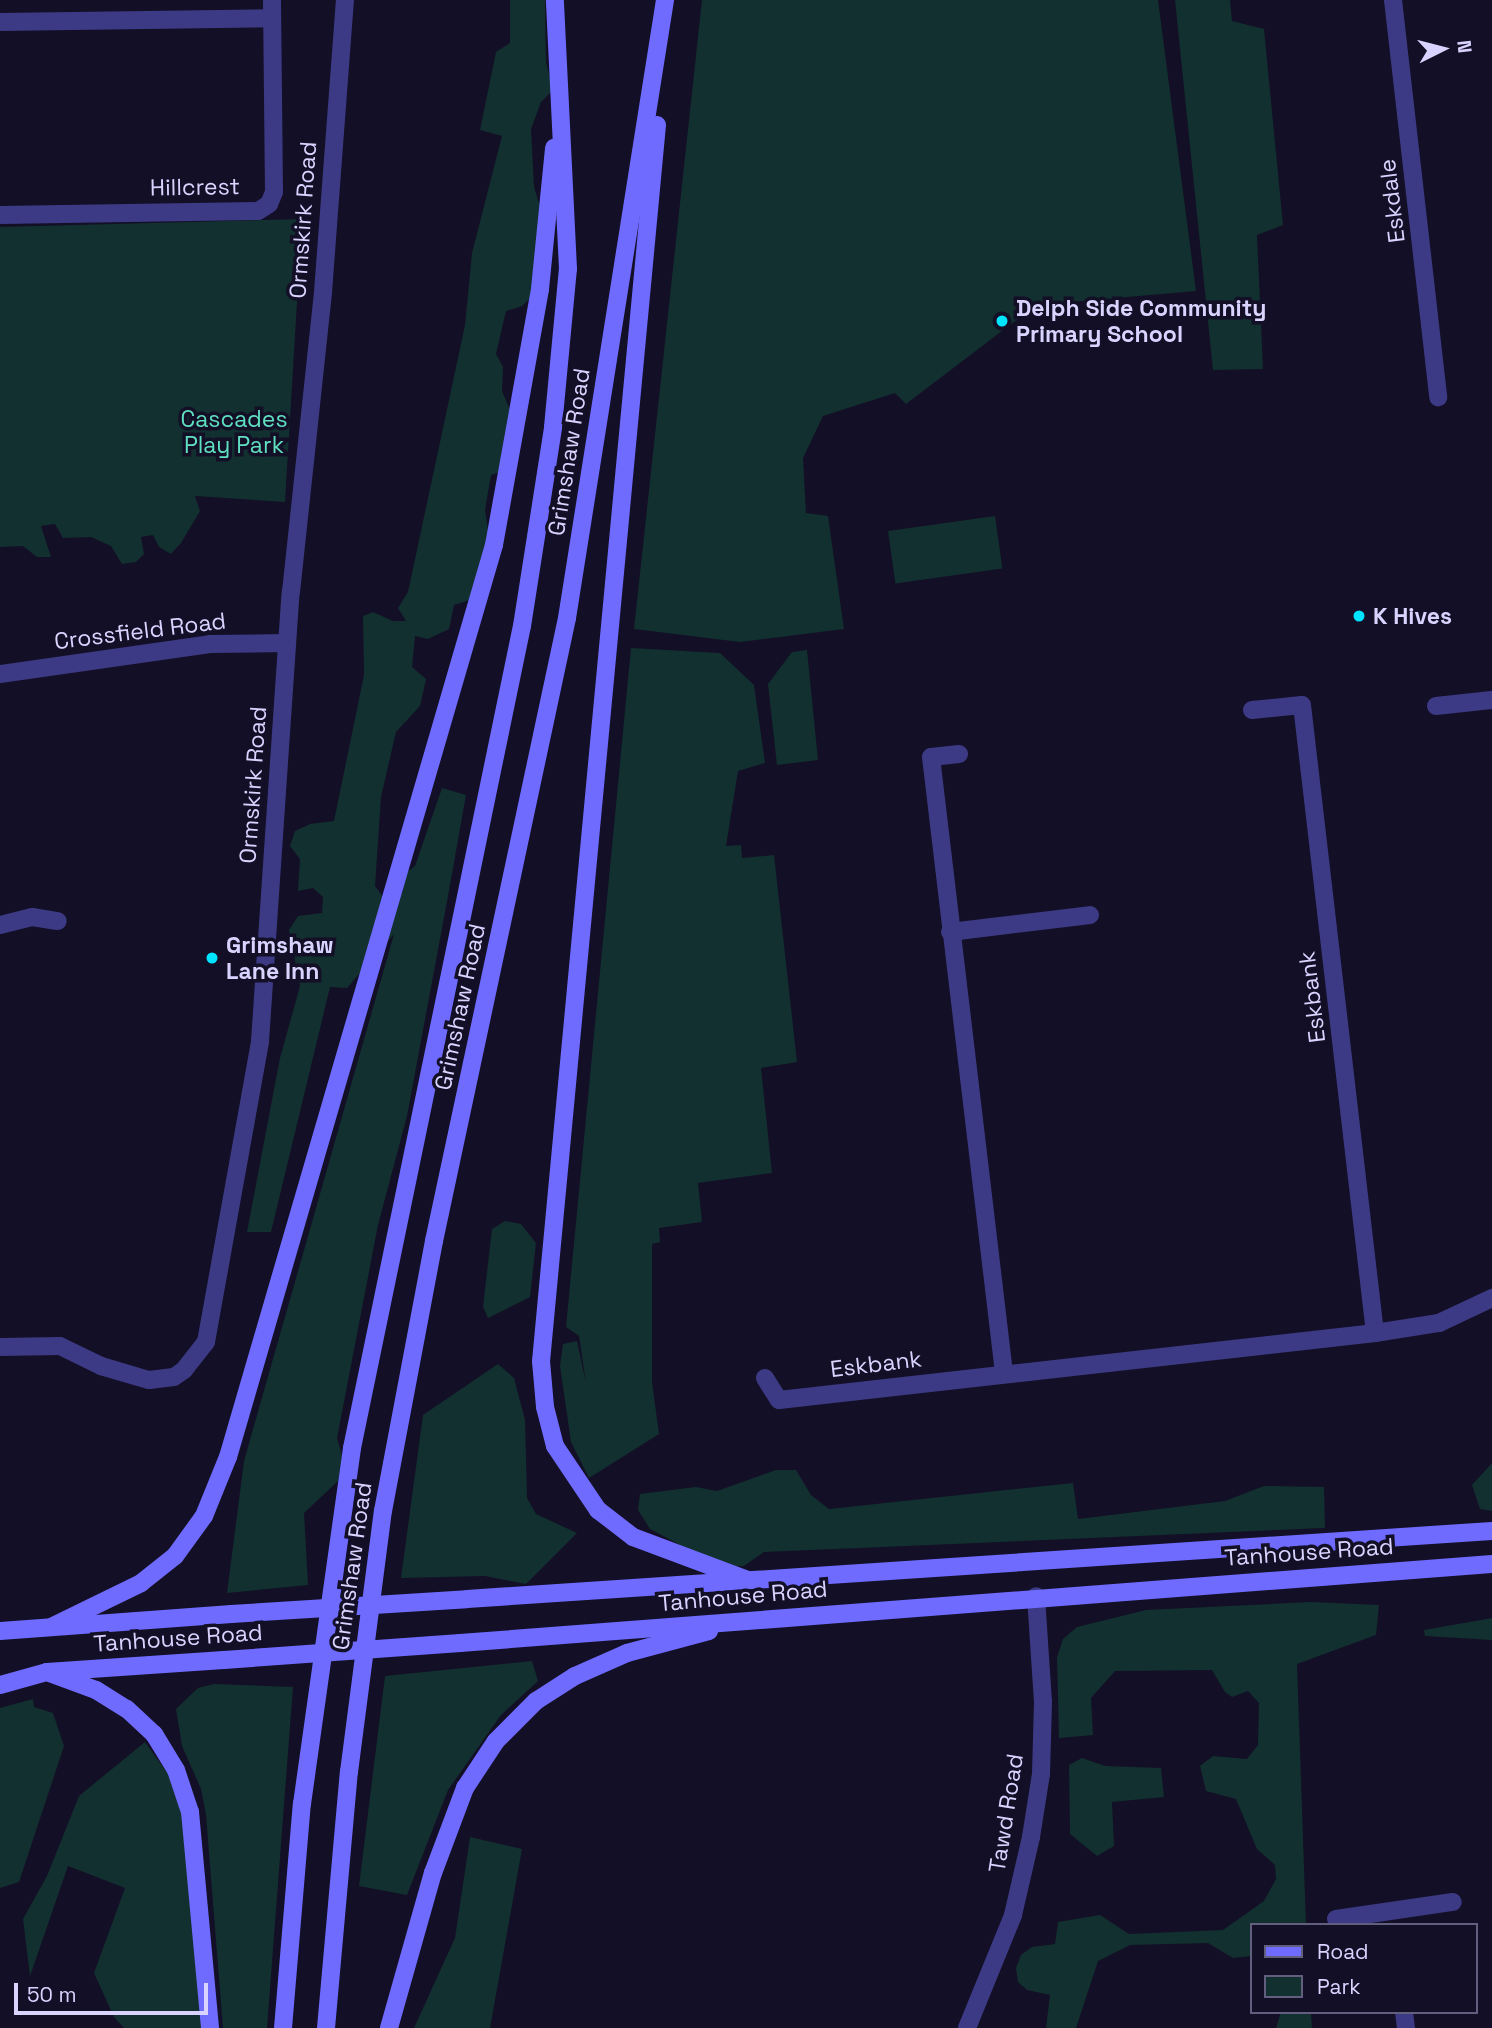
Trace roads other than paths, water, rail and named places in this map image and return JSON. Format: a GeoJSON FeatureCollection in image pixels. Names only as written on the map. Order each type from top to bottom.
{"type":"FeatureCollection","features":[{"type":"Feature","properties":{"kind":"main road","name":"Grimshaw Road"},"geometry":{"type":"LineString","coordinates":[[283,2028],[302,1804],[342,1511],[522,626],[553,427],[568,269],[555,0]]}},
{"type":"Feature","properties":{"kind":"main road","name":"Grimshaw Road"},"geometry":{"type":"LineString","coordinates":[[326,2028],[349,1772],[383,1511],[434,1241],[567,618],[667,0]]}},
{"type":"Feature","properties":{"kind":"main road"},"geometry":{"type":"LineString","coordinates":[[667,0],[541,1361],[544,1407],[555,1446],[598,1510],[642,1541],[748,1580]]}},
{"type":"Feature","properties":{"kind":"main road"},"geometry":{"type":"LineString","coordinates":[[53,1626],[141,1583],[175,1556],[204,1516],[228,1457],[494,545],[540,289],[560,93]]}},
{"type":"Feature","properties":{"kind":"main road","name":"Tanhouse Road"},"geometry":{"type":"LineString","coordinates":[[0,1631],[1492,1531]]}},
{"type":"Feature","properties":{"kind":"main road","name":"Tanhouse Road"},"geometry":{"type":"LineString","coordinates":[[0,1685],[47,1672],[460,1643],[1035,1596],[1492,1564]]}},
{"type":"Feature","properties":{"kind":"main road"},"geometry":{"type":"LineString","coordinates":[[389,2028],[433,1873],[466,1788],[496,1741],[536,1702],[575,1676],[627,1653],[753,1620]]}},
{"type":"Feature","properties":{"kind":"main road"},"geometry":{"type":"LineString","coordinates":[[47,1672],[96,1690],[127,1709],[154,1734],[176,1770],[190,1812],[210,2028]]}},
{"type":"Feature","properties":{"kind":"street","name":"Ormskirk Road"},"geometry":{"type":"LineString","coordinates":[[0,1347],[60,1346],[101,1366],[149,1380],[174,1377],[184,1370],[206,1342],[260,1041],[287,643],[323,292],[345,0]]}},
{"type":"Feature","properties":{"kind":"street","name":"Eskdale"},"geometry":{"type":"LineString","coordinates":[[1393,0],[1438,397]]}},
{"type":"Feature","properties":{"kind":"street"},"geometry":{"type":"LineString","coordinates":[[0,22],[272,9]]}},
{"type":"Feature","properties":{"kind":"street","name":"Hillcrest"},"geometry":{"type":"LineString","coordinates":[[0,215],[258,211],[269,204],[274,191],[272,9]]}},
{"type":"Feature","properties":{"kind":"street","name":"Crossfield Road"},"geometry":{"type":"LineString","coordinates":[[0,674],[210,645],[287,643]]}},
{"type":"Feature","properties":{"kind":"street"},"geometry":{"type":"LineString","coordinates":[[1436,706],[1492,700]]}},
{"type":"Feature","properties":{"kind":"street","name":"Eskbank"},"geometry":{"type":"LineString","coordinates":[[1252,710],[1302,705],[1375,1333]]}},
{"type":"Feature","properties":{"kind":"street"},"geometry":{"type":"LineString","coordinates":[[959,754],[931,757],[1004,1373]]}},
{"type":"Feature","properties":{"kind":"street"},"geometry":{"type":"LineString","coordinates":[[950,932],[1090,915]]}},
{"type":"Feature","properties":{"kind":"street"},"geometry":{"type":"LineString","coordinates":[[0,925],[32,917],[58,921]]}},
{"type":"Feature","properties":{"kind":"street","name":"Eskbank"},"geometry":{"type":"LineString","coordinates":[[765,1378],[779,1400],[1375,1333],[1439,1322],[1492,1298]]}},
{"type":"Feature","properties":{"kind":"street","name":"Tawd Road"},"geometry":{"type":"LineString","coordinates":[[967,2028],[1013,1915],[1030,1841],[1041,1774],[1043,1702],[1035,1596]]}},
{"type":"Feature","properties":{"kind":"street"},"geometry":{"type":"LineString","coordinates":[[1336,1919],[1394,1917],[1453,1902]]}},
{"type":"Feature","properties":{"kind":"place","name":"Delph Side Community Primary School"},"geometry":{"type":"Point","coordinates":[1002,321]}},
{"type":"Feature","properties":{"kind":"place","name":"K Hives"},"geometry":{"type":"Point","coordinates":[1359,616]}},
{"type":"Feature","properties":{"kind":"place","name":"Grimshaw Lane Inn"},"geometry":{"type":"Point","coordinates":[212,958]}},
{"type":"Feature","properties":{"kind":"park label","name":"Cascades Play Park"},"geometry":{"type":"Point","coordinates":[234,432]}}]}
